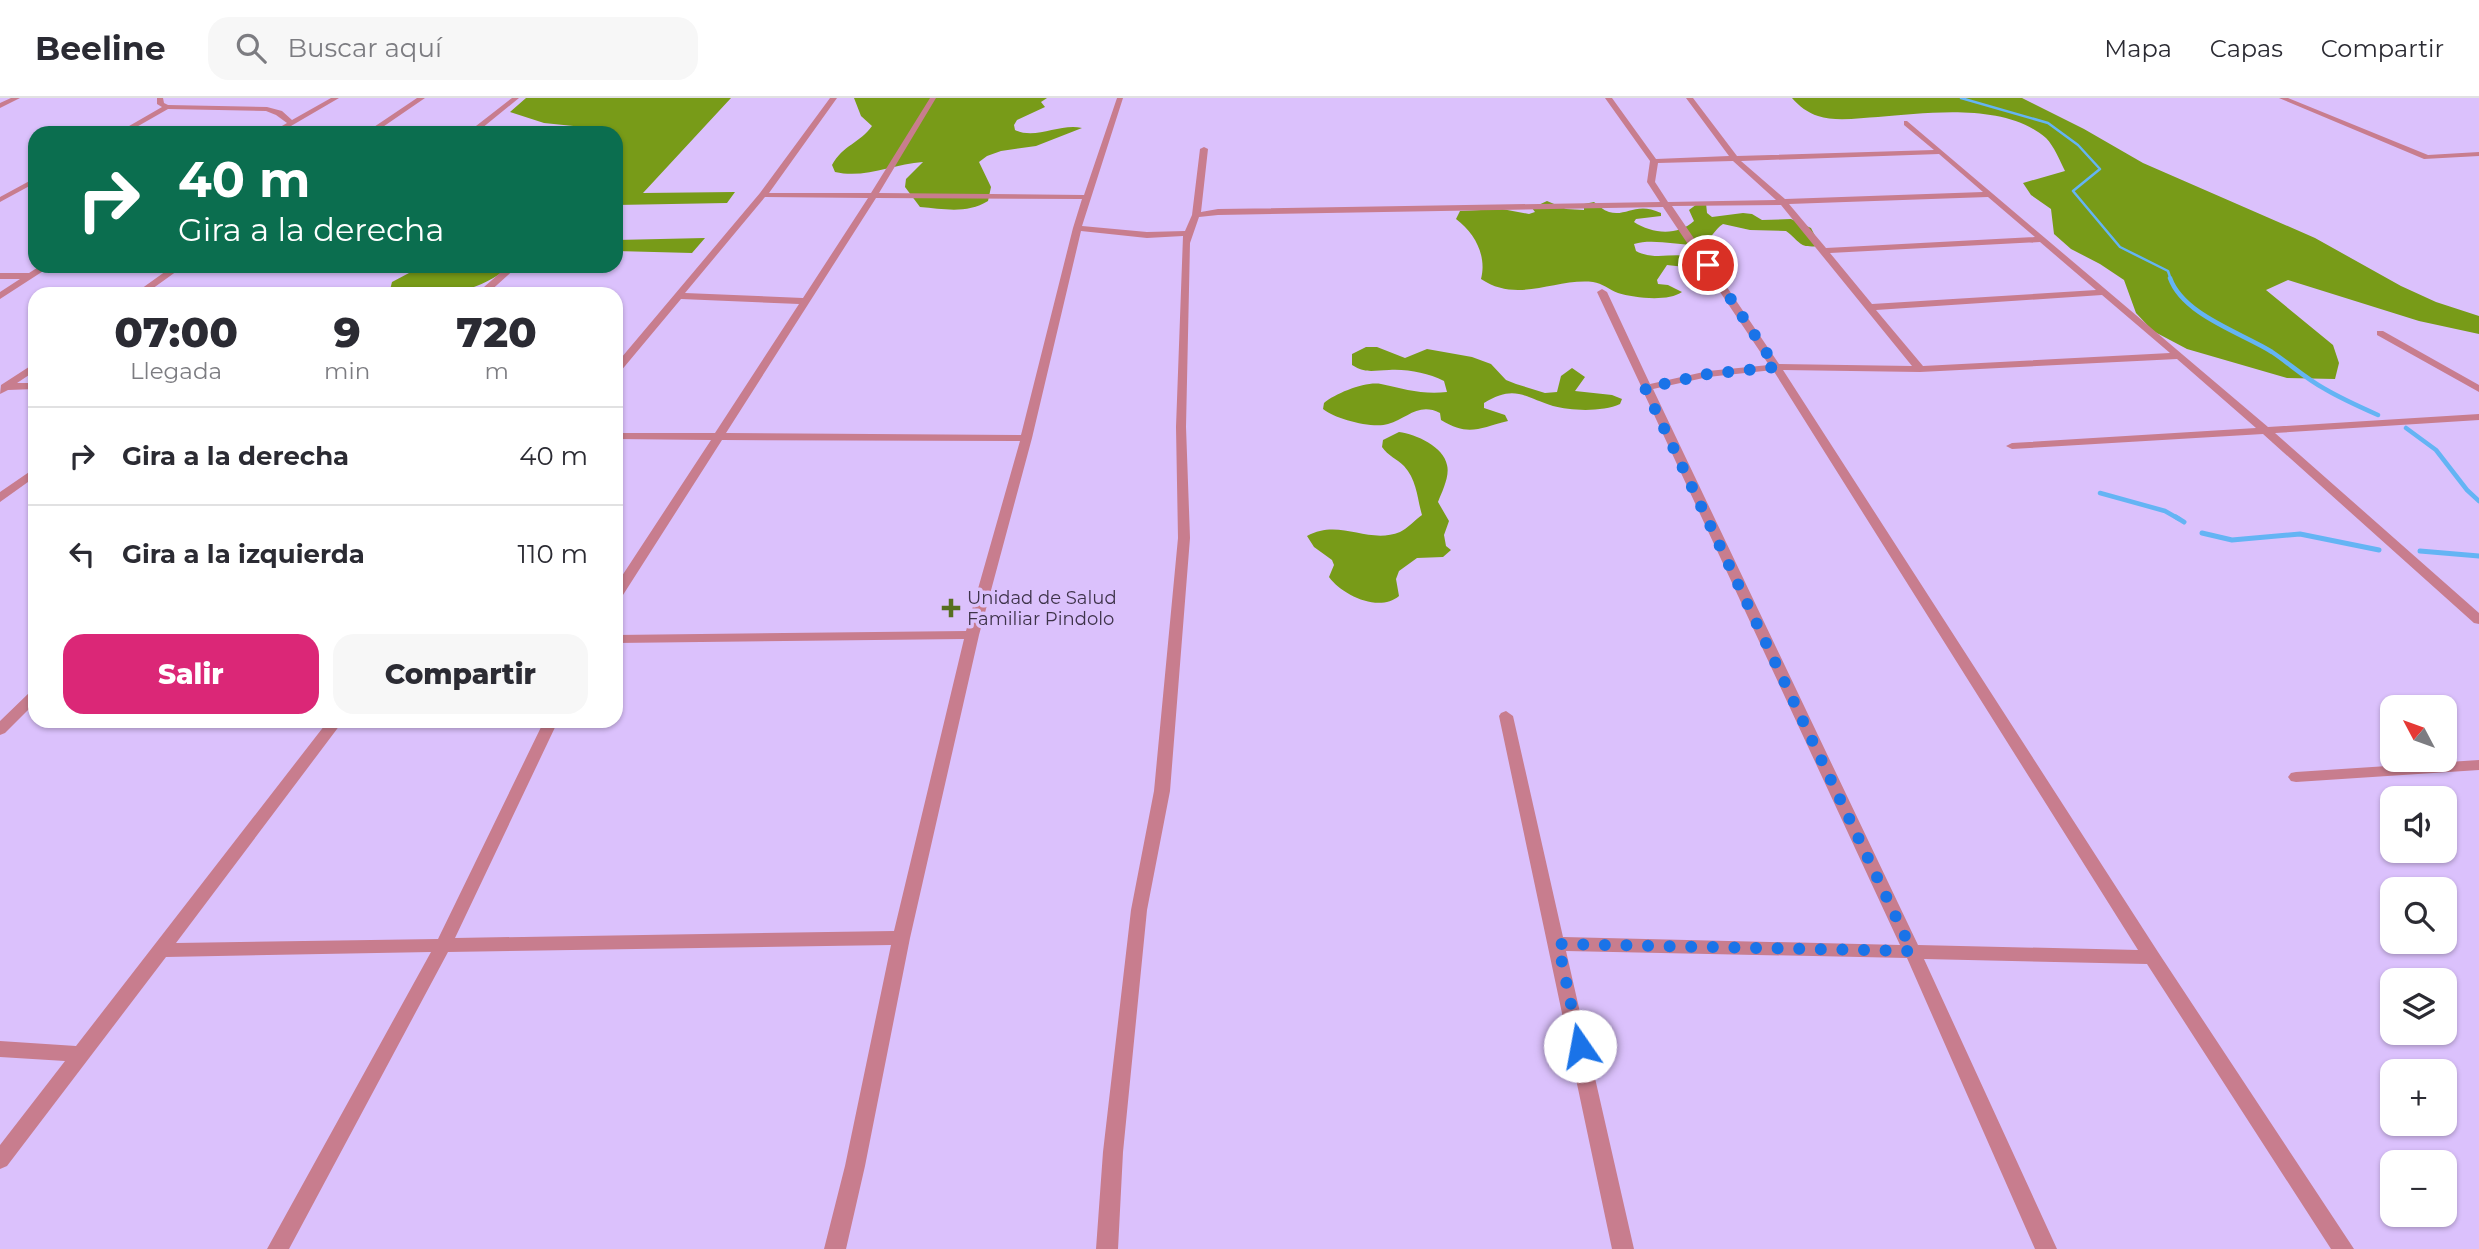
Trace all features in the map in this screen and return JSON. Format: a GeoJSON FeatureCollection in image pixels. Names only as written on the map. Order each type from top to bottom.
{"type":"FeatureCollection","features":[{"type":"Feature","properties":{"kind":"street"},"geometry":{"type":"LineString","coordinates":[[0,106],[17,98]]}},
{"type":"Feature","properties":{"kind":"street"},"geometry":{"type":"LineString","coordinates":[[160,98],[161,104],[167,107],[267,109],[279,113],[292,123]]}},
{"type":"Feature","properties":{"kind":"street"},"geometry":{"type":"LineString","coordinates":[[287,126],[336,98]]}},
{"type":"Feature","properties":{"kind":"street"},"geometry":{"type":"LineString","coordinates":[[380,126],[422,98]]}},
{"type":"Feature","properties":{"kind":"street"},"geometry":{"type":"LineString","coordinates":[[480,126],[516,98]]}},
{"type":"Feature","properties":{"kind":"street"},"geometry":{"type":"LineString","coordinates":[[623,361],[763,195],[834,98]]}},
{"type":"Feature","properties":{"kind":"street"},"geometry":{"type":"LineString","coordinates":[[623,584],[874,195],[933,98]]}},
{"type":"Feature","properties":{"kind":"street"},"geometry":{"type":"LineString","coordinates":[[835,1249],[855,1166],[901,938],[972,635],[1026,438],[1077,228],[1121,98]]}},
{"type":"Feature","properties":{"kind":"street"},"geometry":{"type":"LineString","coordinates":[[1608,98],[1654,161],[1651,182],[1776,367],[2152,957],[2343,1249]]}},
{"type":"Feature","properties":{"kind":"street"},"geometry":{"type":"LineString","coordinates":[[1689,98],[1735,159],[1783,202],[1920,369]]}},
{"type":"Feature","properties":{"kind":"street"},"geometry":{"type":"LineString","coordinates":[[2282,98],[2427,157],[2479,154]]}},
{"type":"Feature","properties":{"kind":"street"},"geometry":{"type":"LineString","coordinates":[[133,126],[167,107]]}},
{"type":"Feature","properties":{"kind":"street"},"geometry":{"type":"LineString","coordinates":[[1907,123],[2263,428],[2479,620]]}},
{"type":"Feature","properties":{"kind":"street"},"geometry":{"type":"LineString","coordinates":[[1107,1249],[1113,1152],[1139,910],[1162,791],[1184,538],[1181,426],[1188,233],[1196,215],[1204,149]]}},
{"type":"Feature","properties":{"kind":"street"},"geometry":{"type":"LineString","coordinates":[[1654,161],[1940,152]]}},
{"type":"Feature","properties":{"kind":"street"},"geometry":{"type":"LineString","coordinates":[[0,200],[28,184]]}},
{"type":"Feature","properties":{"kind":"street"},"geometry":{"type":"LineString","coordinates":[[16,191],[28,191]]}},
{"type":"Feature","properties":{"kind":"street"},"geometry":{"type":"LineString","coordinates":[[1196,215],[1219,217],[1990,194]]}},
{"type":"Feature","properties":{"kind":"street"},"geometry":{"type":"LineString","coordinates":[[763,195],[1088,197]]}},
{"type":"Feature","properties":{"kind":"street"},"geometry":{"type":"LineString","coordinates":[[1077,228],[1147,235],[1188,233]]}},
{"type":"Feature","properties":{"kind":"street"},"geometry":{"type":"LineString","coordinates":[[1824,251],[2042,239]]}},
{"type":"Feature","properties":{"kind":"street"},"geometry":{"type":"LineString","coordinates":[[0,296],[36,273]]}},
{"type":"Feature","properties":{"kind":"street"},"geometry":{"type":"LineString","coordinates":[[149,287],[168,273]]}},
{"type":"Feature","properties":{"kind":"street"},"geometry":{"type":"LineString","coordinates":[[489,287],[505,273]]}},
{"type":"Feature","properties":{"kind":"street"},"geometry":{"type":"LineString","coordinates":[[0,276],[31,276]]}},
{"type":"Feature","properties":{"kind":"street"},"geometry":{"type":"LineString","coordinates":[[1602,292],[1912,951],[2046,1249]]}},
{"type":"Feature","properties":{"kind":"street"},"geometry":{"type":"LineString","coordinates":[[1871,307],[2105,292]]}},
{"type":"Feature","properties":{"kind":"street"},"geometry":{"type":"LineString","coordinates":[[679,296],[806,301]]}},
{"type":"Feature","properties":{"kind":"street"},"geometry":{"type":"LineString","coordinates":[[2380,333],[2479,389]]}},
{"type":"Feature","properties":{"kind":"street"},"geometry":{"type":"LineString","coordinates":[[1645,388],[1708,374],[1776,367],[1920,369],[2178,356]]}},
{"type":"Feature","properties":{"kind":"street"},"geometry":{"type":"LineString","coordinates":[[2,388],[28,371]]}},
{"type":"Feature","properties":{"kind":"street"},"geometry":{"type":"LineString","coordinates":[[2,388],[28,386]]}},
{"type":"Feature","properties":{"kind":"street"},"geometry":{"type":"LineString","coordinates":[[2012,446],[2263,428],[2479,417]]}},
{"type":"Feature","properties":{"kind":"street"},"geometry":{"type":"LineString","coordinates":[[623,436],[1026,438]]}},
{"type":"Feature","properties":{"kind":"street"},"geometry":{"type":"LineString","coordinates":[[0,498],[28,476]]}},
{"type":"Feature","properties":{"kind":"street"},"geometry":{"type":"LineString","coordinates":[[623,639],[972,635]]}},
{"type":"Feature","properties":{"kind":"street"},"geometry":{"type":"LineString","coordinates":[[0,730],[28,702]]}},
{"type":"Feature","properties":{"kind":"street"},"geometry":{"type":"LineString","coordinates":[[1506,716],[1623,1249]]}},
{"type":"Feature","properties":{"kind":"street"},"geometry":{"type":"LineString","coordinates":[[0,1160],[331,728]]}},
{"type":"Feature","properties":{"kind":"street"},"geometry":{"type":"LineString","coordinates":[[278,1249],[444,944],[548,728]]}},
{"type":"Feature","properties":{"kind":"street"},"geometry":{"type":"LineString","coordinates":[[2296,777],[2479,765]]}},
{"type":"Feature","properties":{"kind":"street"},"geometry":{"type":"LineString","coordinates":[[160,950],[901,938]]}},
{"type":"Feature","properties":{"kind":"street"},"geometry":{"type":"LineString","coordinates":[[1558,944],[2152,957]]}},
{"type":"Feature","properties":{"kind":"street"},"geometry":{"type":"LineString","coordinates":[[0,1049],[81,1054]]}},
{"type":"Feature","properties":{"kind":"green space"},"geometry":{"type":"Polygon","coordinates":[[[526,98],[731,98],[643,193],[735,192],[727,203],[623,205],[623,126],[544,123],[510,112],[526,98]]]}},
{"type":"Feature","properties":{"kind":"green space"},"geometry":{"type":"Polygon","coordinates":[[[854,98],[1047,98],[1041,102],[1045,107],[1017,120],[1015,130],[1031,133],[1082,128],[1036,146],[1001,151],[979,162],[991,187],[988,201],[980,205],[955,210],[920,207],[905,187],[906,179],[923,162],[857,174],[835,172],[832,165],[836,158],[872,126],[861,116],[854,98]]]}},
{"type":"Feature","properties":{"kind":"green space"},"geometry":{"type":"Polygon","coordinates":[[[1792,98],[2022,98],[2143,163],[2315,238],[2401,286],[2436,302],[2479,316],[2479,334],[2419,321],[2288,280],[2266,290],[2333,345],[2339,363],[2335,379],[2287,378],[2187,349],[2153,331],[2136,313],[2124,280],[2071,249],[2054,234],[2051,209],[2031,195],[2023,183],[2065,171],[2049,141],[2029,127],[1988,114],[1942,112],[1832,119],[1811,113],[1792,98]]]}},
{"type":"Feature","properties":{"kind":"green space"},"geometry":{"type":"Polygon","coordinates":[[[1547,201],[1566,209],[1584,210],[1584,204],[1594,202],[1615,213],[1645,208],[1661,213],[1661,216],[1636,219],[1634,222],[1665,232],[1688,226],[1694,221],[1689,210],[1697,204],[1706,203],[1707,213],[1712,217],[1743,213],[1752,214],[1762,220],[1791,219],[1811,228],[1820,246],[1804,245],[1786,231],[1750,230],[1723,224],[1703,243],[1634,244],[1636,251],[1644,254],[1689,257],[1700,263],[1685,267],[1667,265],[1657,280],[1658,284],[1668,285],[1682,292],[1660,298],[1625,295],[1593,282],[1523,290],[1495,286],[1481,279],[1481,254],[1469,231],[1456,219],[1460,211],[1502,209],[1529,214],[1535,212],[1532,208],[1547,201]]]}},
{"type":"Feature","properties":{"kind":"green space"},"geometry":{"type":"Polygon","coordinates":[[[705,238],[692,253],[623,251],[623,240],[705,238]]]}},
{"type":"Feature","properties":{"kind":"green space"},"geometry":{"type":"Polygon","coordinates":[[[409,273],[500,273],[472,287],[391,287],[392,282],[409,273]]]}},
{"type":"Feature","properties":{"kind":"green space"},"geometry":{"type":"Polygon","coordinates":[[[1366,347],[1377,347],[1405,358],[1427,349],[1472,357],[1491,364],[1506,380],[1545,393],[1557,392],[1561,376],[1572,368],[1585,377],[1575,391],[1612,395],[1622,399],[1620,404],[1613,407],[1578,410],[1553,406],[1519,394],[1504,394],[1484,403],[1484,408],[1505,415],[1508,421],[1474,430],[1451,425],[1441,420],[1440,413],[1425,409],[1388,424],[1364,424],[1329,413],[1323,409],[1324,403],[1336,395],[1367,384],[1422,392],[1447,392],[1444,381],[1424,374],[1404,370],[1366,371],[1352,365],[1352,354],[1366,347]]]}},
{"type":"Feature","properties":{"kind":"green space"},"geometry":{"type":"Polygon","coordinates":[[[1399,432],[1428,442],[1445,458],[1447,474],[1438,502],[1449,521],[1444,535],[1446,546],[1451,550],[1443,557],[1417,558],[1399,571],[1396,579],[1399,596],[1391,601],[1371,602],[1361,600],[1335,584],[1329,577],[1334,565],[1332,560],[1314,547],[1307,536],[1331,530],[1388,535],[1403,531],[1422,515],[1408,471],[1382,447],[1383,440],[1399,432]]]}},
{"type":"Feature","properties":{"kind":"waterway"},"geometry":{"type":"LineString","coordinates":[[1961,98],[2048,123],[2078,145],[2100,169],[2073,191],[2120,247],[2168,271],[2171,280]]}},
{"type":"Feature","properties":{"kind":"waterway"},"geometry":{"type":"LineString","coordinates":[[2171,280],[2177,291],[2200,313],[2272,352],[2344,400],[2378,415]]}},
{"type":"Feature","properties":{"kind":"waterway"},"geometry":{"type":"LineString","coordinates":[[2406,428],[2436,450],[2479,501]]}},
{"type":"Feature","properties":{"kind":"waterway"},"geometry":{"type":"LineString","coordinates":[[2100,493],[2165,511],[2179,519]]}},
{"type":"Feature","properties":{"kind":"waterway"},"geometry":{"type":"LineString","coordinates":[[2176,517],[2184,522]]}},
{"type":"Feature","properties":{"kind":"waterway"},"geometry":{"type":"LineString","coordinates":[[2202,533],[2232,540],[2300,534],[2379,550]]}},
{"type":"Feature","properties":{"kind":"waterway"},"geometry":{"type":"LineString","coordinates":[[2420,551],[2479,556]]}},
{"type":"Feature","properties":{"kind":"place","name":"Unidad de Salud Familiar Pindolo"},"geometry":{"type":"Point","coordinates":[951,608]}},
{"type":"Feature","properties":{"kind":"route"},"geometry":{"type":"LineString","coordinates":[[1580,1046],[1558,944],[1912,951],[1645,388],[1708,374],[1776,367],[1708,265]]}}]}
